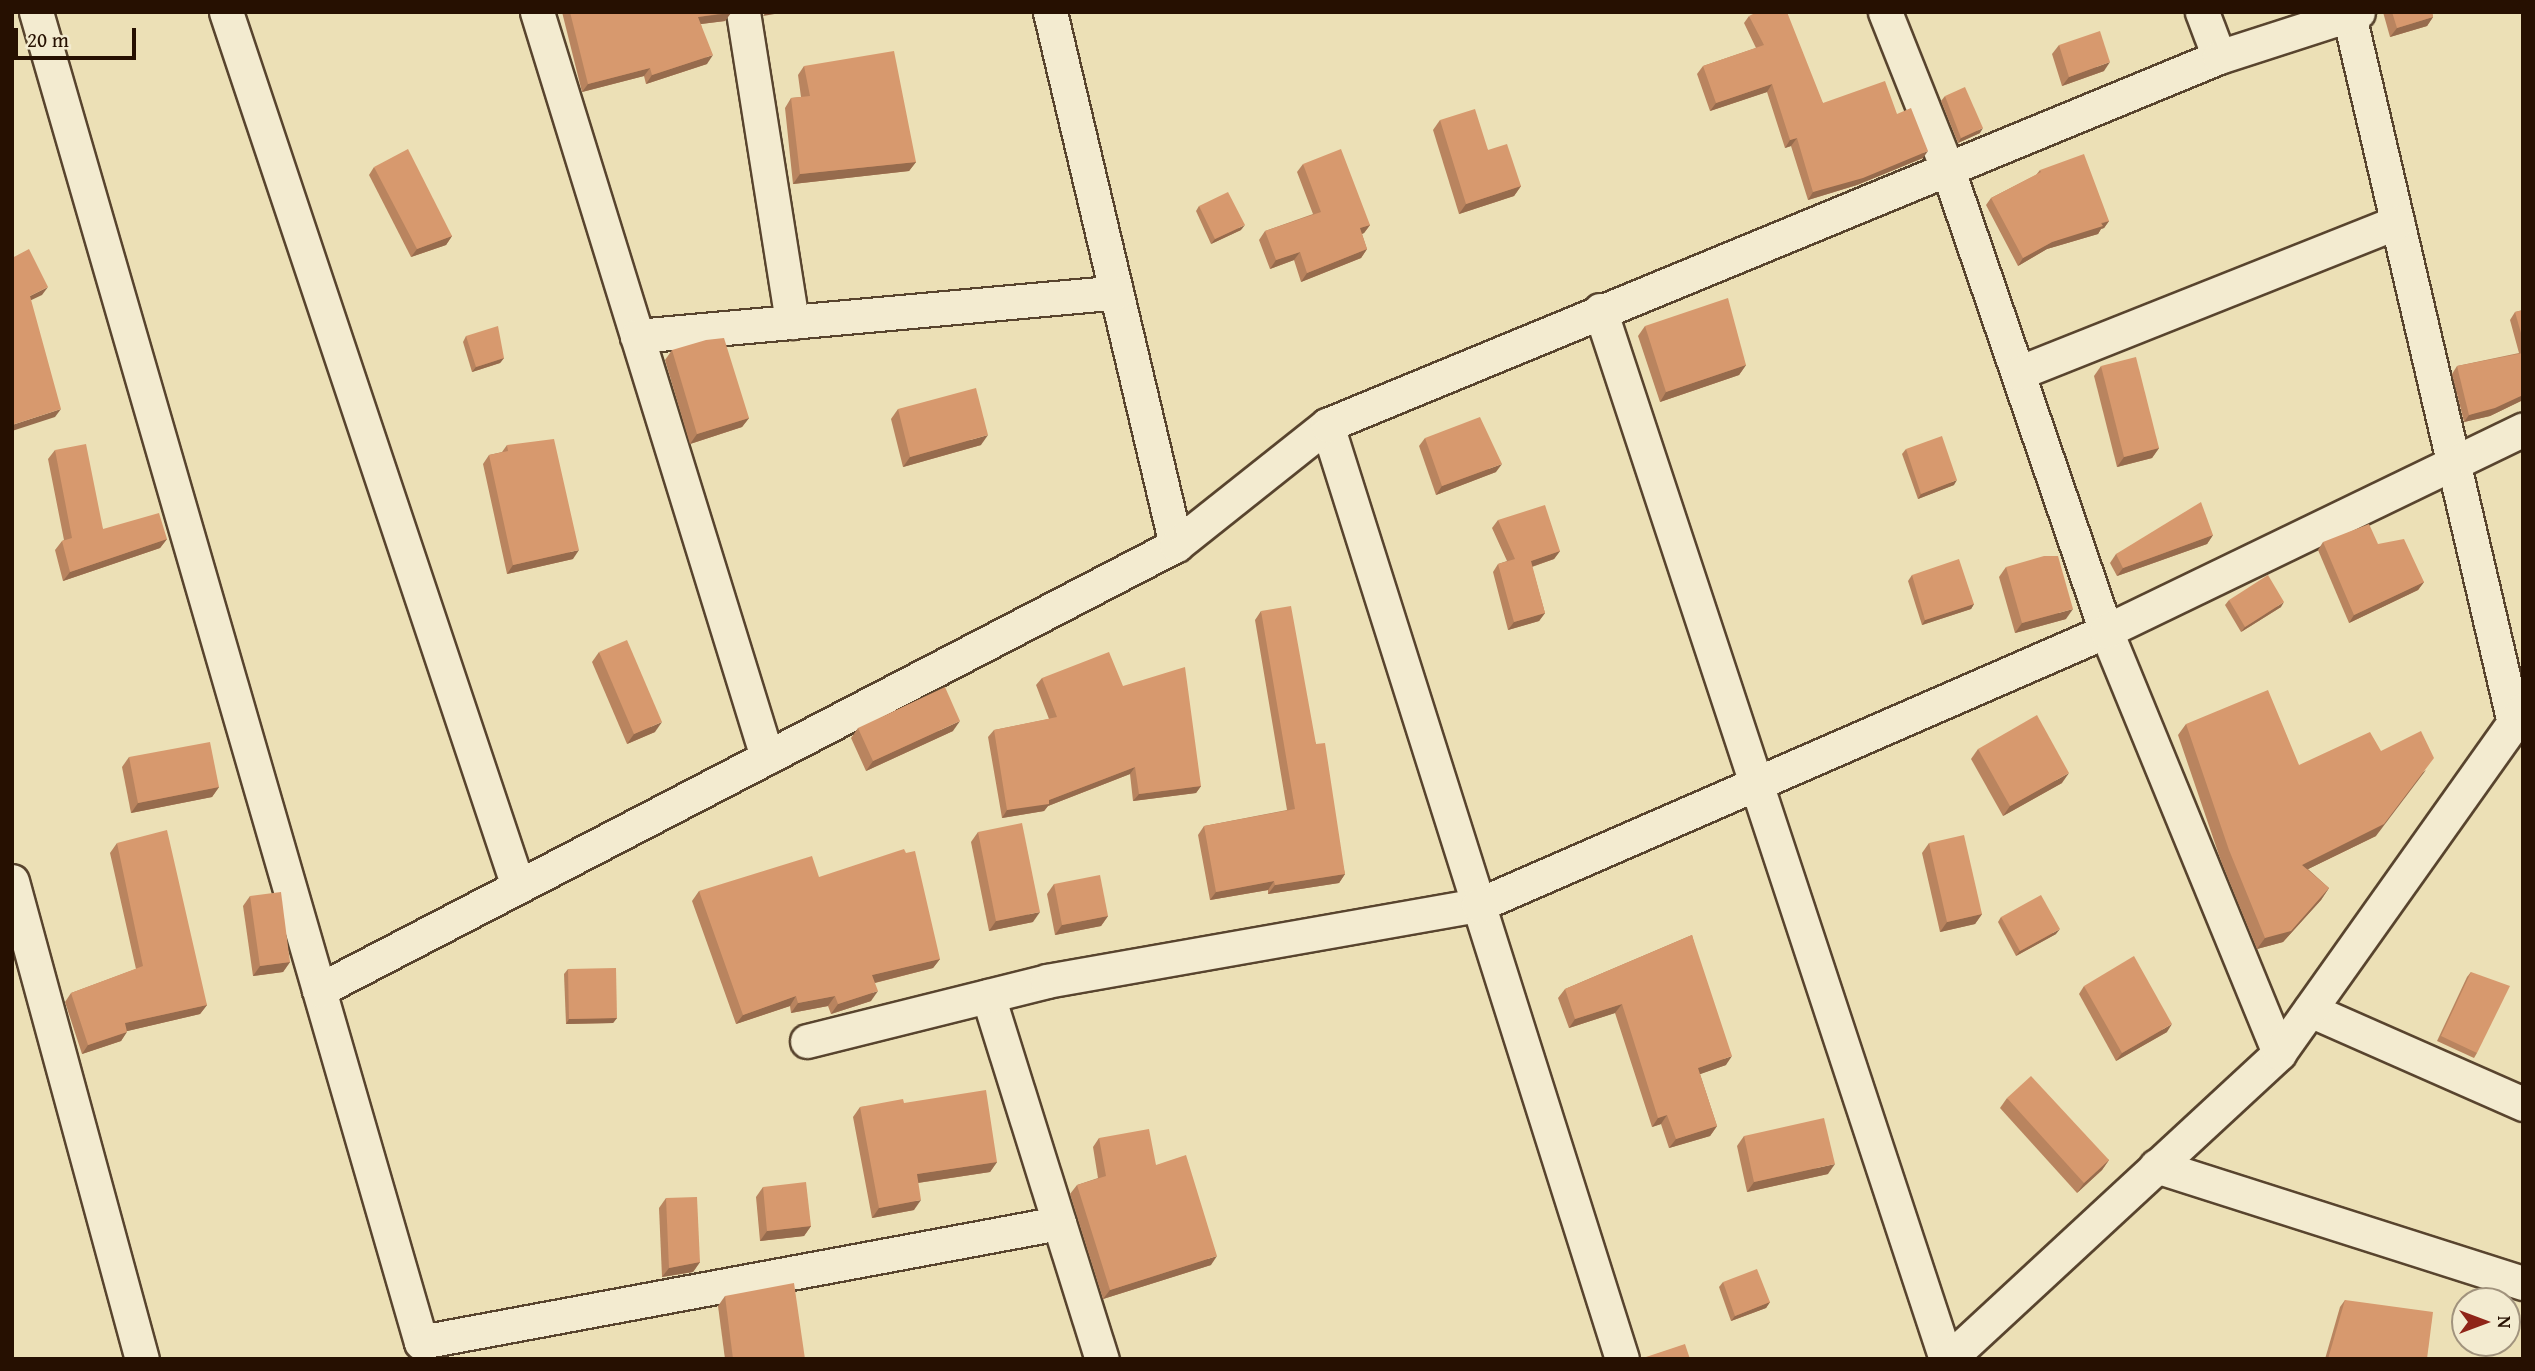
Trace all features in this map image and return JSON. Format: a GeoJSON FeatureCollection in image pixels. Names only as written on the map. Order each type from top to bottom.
{"type":"FeatureCollection","features":[{"type":"Feature","properties":{"kind":"street"},"geometry":{"type":"LineString","coordinates":[[36,12],[421,1342],[1059,1223]]}},
{"type":"Feature","properties":{"kind":"street"},"geometry":{"type":"LineString","coordinates":[[226,12],[518,887]]}},
{"type":"Feature","properties":{"kind":"street"},"geometry":{"type":"LineString","coordinates":[[537,12],[766,757]]}},
{"type":"Feature","properties":{"kind":"street"},"geometry":{"type":"LineString","coordinates":[[743,12],[792,321]]}},
{"type":"Feature","properties":{"kind":"street"},"geometry":{"type":"LineString","coordinates":[[1050,12],[1176,545]]}},
{"type":"Feature","properties":{"kind":"street"},"geometry":{"type":"LineString","coordinates":[[1885,12],[1948,170],[2106,631],[2278,1053]]}},
{"type":"Feature","properties":{"kind":"street"},"geometry":{"type":"LineString","coordinates":[[2202,12],[2219,57]]}},
{"type":"Feature","properties":{"kind":"street"},"geometry":{"type":"LineString","coordinates":[[319,990],[1176,545],[1326,425],[1600,310],[2219,57],[2353,14],[2397,222],[2514,734],[2278,1053],[1947,1359],[1600,310]]}},
{"type":"Feature","properties":{"kind":"street"},"geometry":{"type":"LineString","coordinates":[[2018,373],[2397,222]]}},
{"type":"Feature","properties":{"kind":"street"},"geometry":{"type":"LineString","coordinates":[[637,335],[1116,292]]}},
{"type":"Feature","properties":{"kind":"street"},"geometry":{"type":"LineString","coordinates":[[1326,425],[1622,1359]]}},
{"type":"Feature","properties":{"kind":"street"},"geometry":{"type":"LineString","coordinates":[[807,1041],[1047,981],[1478,905],[2106,631],[2523,429]]}},
{"type":"Feature","properties":{"kind":"street"},"geometry":{"type":"LineString","coordinates":[[12,881],[142,1359]]}},
{"type":"Feature","properties":{"kind":"street"},"geometry":{"type":"LineString","coordinates":[[988,996],[1102,1359]]}},
{"type":"Feature","properties":{"kind":"street"},"geometry":{"type":"LineString","coordinates":[[2310,1010],[2523,1104]]}},
{"type":"Feature","properties":{"kind":"street"},"geometry":{"type":"LineString","coordinates":[[2157,1166],[2523,1283]]}},
{"type":"Feature","properties":{"kind":"building"},"geometry":{"type":"Polygon","coordinates":[[[570,12],[731,12],[698,17],[713,55],[652,75],[650,68],[588,84],[570,12]]]}},
{"type":"Feature","properties":{"kind":"building"},"geometry":{"type":"Polygon","coordinates":[[[1757,12],[1787,12],[1823,103],[1885,81],[1897,114],[1911,108],[1928,151],[1863,178],[1813,192],[1797,138],[1790,140],[1772,84],[1716,103],[1703,66],[1764,45],[1749,16],[1757,12]]]}},
{"type":"Feature","properties":{"kind":"building"},"geometry":{"type":"Polygon","coordinates":[[[2392,12],[2432,12],[2433,17],[2397,28],[2392,12]]]}},
{"type":"Feature","properties":{"kind":"building"},"geometry":{"type":"Polygon","coordinates":[[[2100,31],[2110,62],[2069,77],[2059,45],[2100,31]]]}},
{"type":"Feature","properties":{"kind":"building"},"geometry":{"type":"Polygon","coordinates":[[[894,51],[916,162],[800,174],[791,98],[810,96],[804,66],[894,51]]]}},
{"type":"Feature","properties":{"kind":"building"},"geometry":{"type":"Polygon","coordinates":[[[1965,87],[1983,128],[1961,138],[1945,96],[1965,87]]]}},
{"type":"Feature","properties":{"kind":"building"},"geometry":{"type":"Polygon","coordinates":[[[1475,109],[1488,150],[1507,144],[1521,186],[1466,204],[1440,120],[1475,109]]]}},
{"type":"Feature","properties":{"kind":"building"},"geometry":{"type":"Polygon","coordinates":[[[408,149],[452,236],[417,249],[374,167],[408,149]]]}},
{"type":"Feature","properties":{"kind":"building"},"geometry":{"type":"Polygon","coordinates":[[[1341,149],[1370,225],[1360,228],[1367,249],[1307,273],[1300,252],[1276,260],[1265,231],[1321,212],[1303,164],[1341,149]]]}},
{"type":"Feature","properties":{"kind":"building"},"geometry":{"type":"Polygon","coordinates":[[[2084,154],[2109,221],[2101,223],[2103,226],[2052,242],[2023,258],[1991,198],[2041,172],[2040,170],[2084,154]]]}},
{"type":"Feature","properties":{"kind":"building"},"geometry":{"type":"Polygon","coordinates":[[[1228,192],[1245,225],[1215,239],[1199,206],[1228,192]]]}},
{"type":"Feature","properties":{"kind":"building"},"geometry":{"type":"Polygon","coordinates":[[[29,249],[48,287],[30,296],[61,409],[12,425],[12,258],[29,249]]]}},
{"type":"Feature","properties":{"kind":"building"},"geometry":{"type":"Polygon","coordinates":[[[1728,298],[1746,365],[1666,392],[1645,326],[1728,298]]]}},
{"type":"Feature","properties":{"kind":"building"},"geometry":{"type":"Polygon","coordinates":[[[2523,310],[2523,340],[2515,312],[2523,310]]]}},
{"type":"Feature","properties":{"kind":"building"},"geometry":{"type":"Polygon","coordinates":[[[498,326],[504,358],[476,367],[466,336],[498,326]]]}},
{"type":"Feature","properties":{"kind":"building"},"geometry":{"type":"Polygon","coordinates":[[[724,338],[749,418],[697,434],[672,350],[724,338]]]}},
{"type":"Feature","properties":{"kind":"building"},"geometry":{"type":"Polygon","coordinates":[[[2523,353],[2523,395],[2495,408],[2469,415],[2457,366],[2523,353]]]}},
{"type":"Feature","properties":{"kind":"building"},"geometry":{"type":"Polygon","coordinates":[[[2136,357],[2159,448],[2124,457],[2101,366],[2136,357]]]}},
{"type":"Feature","properties":{"kind":"building"},"geometry":{"type":"Polygon","coordinates":[[[976,388],[988,435],[910,457],[898,409],[976,388]]]}},
{"type":"Feature","properties":{"kind":"building"},"geometry":{"type":"Polygon","coordinates":[[[1480,417],[1502,464],[1442,486],[1425,438],[1480,417]]]}},
{"type":"Feature","properties":{"kind":"building"},"geometry":{"type":"Polygon","coordinates":[[[1942,436],[1957,480],[1921,494],[1906,449],[1942,436]]]}},
{"type":"Feature","properties":{"kind":"building"},"geometry":{"type":"Polygon","coordinates":[[[554,439],[579,550],[513,565],[489,455],[508,451],[507,445],[554,439]]]}},
{"type":"Feature","properties":{"kind":"building"},"geometry":{"type":"Polygon","coordinates":[[[86,444],[103,529],[159,513],[167,539],[70,572],[62,541],[72,538],[55,450],[86,444]]]}},
{"type":"Feature","properties":{"kind":"building"},"geometry":{"type":"Polygon","coordinates":[[[2201,502],[2213,535],[2123,568],[2116,554],[2201,502]]]}},
{"type":"Feature","properties":{"kind":"building"},"geometry":{"type":"Polygon","coordinates":[[[1545,505],[1560,551],[1531,561],[1545,613],[1514,622],[1498,564],[1515,559],[1498,520],[1545,505]]]}},
{"type":"Feature","properties":{"kind":"building"},"geometry":{"type":"Polygon","coordinates":[[[2369,524],[2378,544],[2404,539],[2424,582],[2354,615],[2323,542],[2369,524]]]}},
{"type":"Feature","properties":{"kind":"building"},"geometry":{"type":"Polygon","coordinates":[[[2044,556],[2058,556],[2073,609],[2022,623],[2006,567],[2044,556]]]}},
{"type":"Feature","properties":{"kind":"building"},"geometry":{"type":"Polygon","coordinates":[[[1959,559],[1974,604],[1925,620],[1912,575],[1959,559]]]}},
{"type":"Feature","properties":{"kind":"building"},"geometry":{"type":"Polygon","coordinates":[[[2268,575],[2284,602],[2245,627],[2229,600],[2268,575]]]}},
{"type":"Feature","properties":{"kind":"building"},"geometry":{"type":"Polygon","coordinates":[[[1291,606],[1316,744],[1325,743],[1345,874],[1275,885],[1274,881],[1216,892],[1204,826],[1295,809],[1261,611],[1291,606]]]}},
{"type":"Feature","properties":{"kind":"building"},"geometry":{"type":"Polygon","coordinates":[[[627,640],[662,722],[634,734],[599,652],[627,640]]]}},
{"type":"Feature","properties":{"kind":"building"},"geometry":{"type":"Polygon","coordinates":[[[1109,652],[1123,686],[1185,667],[1201,786],[1139,794],[1135,767],[1049,800],[1049,804],[1007,810],[994,730],[1057,717],[1042,678],[1109,652]]]}},
{"type":"Feature","properties":{"kind":"building"},"geometry":{"type":"Polygon","coordinates":[[[945,687],[960,721],[873,761],[858,728],[945,687]]]}},
{"type":"Feature","properties":{"kind":"building"},"geometry":{"type":"Polygon","coordinates":[[[2268,690],[2299,765],[2370,732],[2381,751],[2421,731],[2434,758],[2384,824],[2302,865],[2329,888],[2291,931],[2265,938],[2229,850],[2186,724],[2268,690]]]}},
{"type":"Feature","properties":{"kind":"building"},"geometry":{"type":"Polygon","coordinates":[[[2037,715],[2069,773],[2010,806],[1978,749],[2037,715]]]}},
{"type":"Feature","properties":{"kind":"building"},"geometry":{"type":"Polygon","coordinates":[[[210,742],[219,787],[138,803],[129,757],[210,742]]]}},
{"type":"Feature","properties":{"kind":"building"},"geometry":{"type":"Polygon","coordinates":[[[1022,823],[1040,912],[996,921],[978,832],[1022,823]]]}},
{"type":"Feature","properties":{"kind":"building"},"geometry":{"type":"Polygon","coordinates":[[[167,830],[207,1005],[125,1023],[127,1032],[88,1045],[71,993],[143,966],[117,843],[167,830]]]}},
{"type":"Feature","properties":{"kind":"building"},"geometry":{"type":"Polygon","coordinates":[[[1964,835],[1982,914],[1947,922],[1929,843],[1964,835]]]}},
{"type":"Feature","properties":{"kind":"building"},"geometry":{"type":"Polygon","coordinates":[[[904,849],[906,853],[915,851],[940,959],[872,975],[878,991],[838,1004],[835,996],[798,1003],[796,996],[743,1015],[699,891],[812,856],[819,877],[904,849]]]}},
{"type":"Feature","properties":{"kind":"building"},"geometry":{"type":"Polygon","coordinates":[[[1100,875],[1108,916],[1062,925],[1054,884],[1100,875]]]}},
{"type":"Feature","properties":{"kind":"building"},"geometry":{"type":"Polygon","coordinates":[[[281,892],[290,962],[260,966],[250,896],[281,892]]]}},
{"type":"Feature","properties":{"kind":"building"},"geometry":{"type":"Polygon","coordinates":[[[2041,895],[2060,929],[2020,951],[2001,917],[2041,895]]]}},
{"type":"Feature","properties":{"kind":"building"},"geometry":{"type":"Polygon","coordinates":[[[1692,935],[1732,1056],[1698,1068],[1717,1126],[1676,1139],[1667,1115],[1658,1118],[1622,1004],[1575,1019],[1565,989],[1692,935]]]}},
{"type":"Feature","properties":{"kind":"building"},"geometry":{"type":"Polygon","coordinates":[[[2134,956],[2172,1024],[2122,1053],[2084,986],[2134,956]]]}},
{"type":"Feature","properties":{"kind":"building"},"geometry":{"type":"Polygon","coordinates":[[[616,968],[617,1018],[569,1019],[568,969],[616,968]]]}},
{"type":"Feature","properties":{"kind":"building"},"geometry":{"type":"Polygon","coordinates":[[[2471,972],[2510,986],[2477,1053],[2441,1036],[2471,972]]]}},
{"type":"Feature","properties":{"kind":"building"},"geometry":{"type":"Polygon","coordinates":[[[2031,1076],[2109,1160],[2084,1183],[2007,1098],[2031,1076]]]}},
{"type":"Feature","properties":{"kind":"building"},"geometry":{"type":"Polygon","coordinates":[[[986,1090],[997,1162],[917,1174],[921,1200],[879,1208],[860,1107],[903,1099],[904,1103],[986,1090]]]}},
{"type":"Feature","properties":{"kind":"building"},"geometry":{"type":"Polygon","coordinates":[[[1824,1118],[1835,1164],[1754,1182],[1744,1136],[1824,1118]]]}},
{"type":"Feature","properties":{"kind":"building"},"geometry":{"type":"Polygon","coordinates":[[[1149,1129],[1156,1165],[1186,1155],[1217,1256],[1110,1290],[1077,1185],[1106,1176],[1099,1138],[1149,1129]]]}},
{"type":"Feature","properties":{"kind":"building"},"geometry":{"type":"Polygon","coordinates":[[[806,1182],[811,1226],[767,1231],[763,1187],[806,1182]]]}},
{"type":"Feature","properties":{"kind":"building"},"geometry":{"type":"Polygon","coordinates":[[[697,1197],[700,1262],[669,1268],[666,1198],[697,1197]]]}},
{"type":"Feature","properties":{"kind":"building"},"geometry":{"type":"Polygon","coordinates":[[[1757,1269],[1770,1302],[1735,1316],[1723,1282],[1757,1269]]]}},
{"type":"Feature","properties":{"kind":"building"},"geometry":{"type":"Polygon","coordinates":[[[794,1283],[805,1359],[733,1359],[725,1296],[794,1283]]]}},
{"type":"Feature","properties":{"kind":"building"},"geometry":{"type":"Polygon","coordinates":[[[2345,1300],[2433,1312],[2427,1359],[2328,1359],[2345,1300]]]}},
{"type":"Feature","properties":{"kind":"building"},"geometry":{"type":"Polygon","coordinates":[[[1685,1344],[1690,1359],[1646,1357],[1685,1344]]]}}]}
